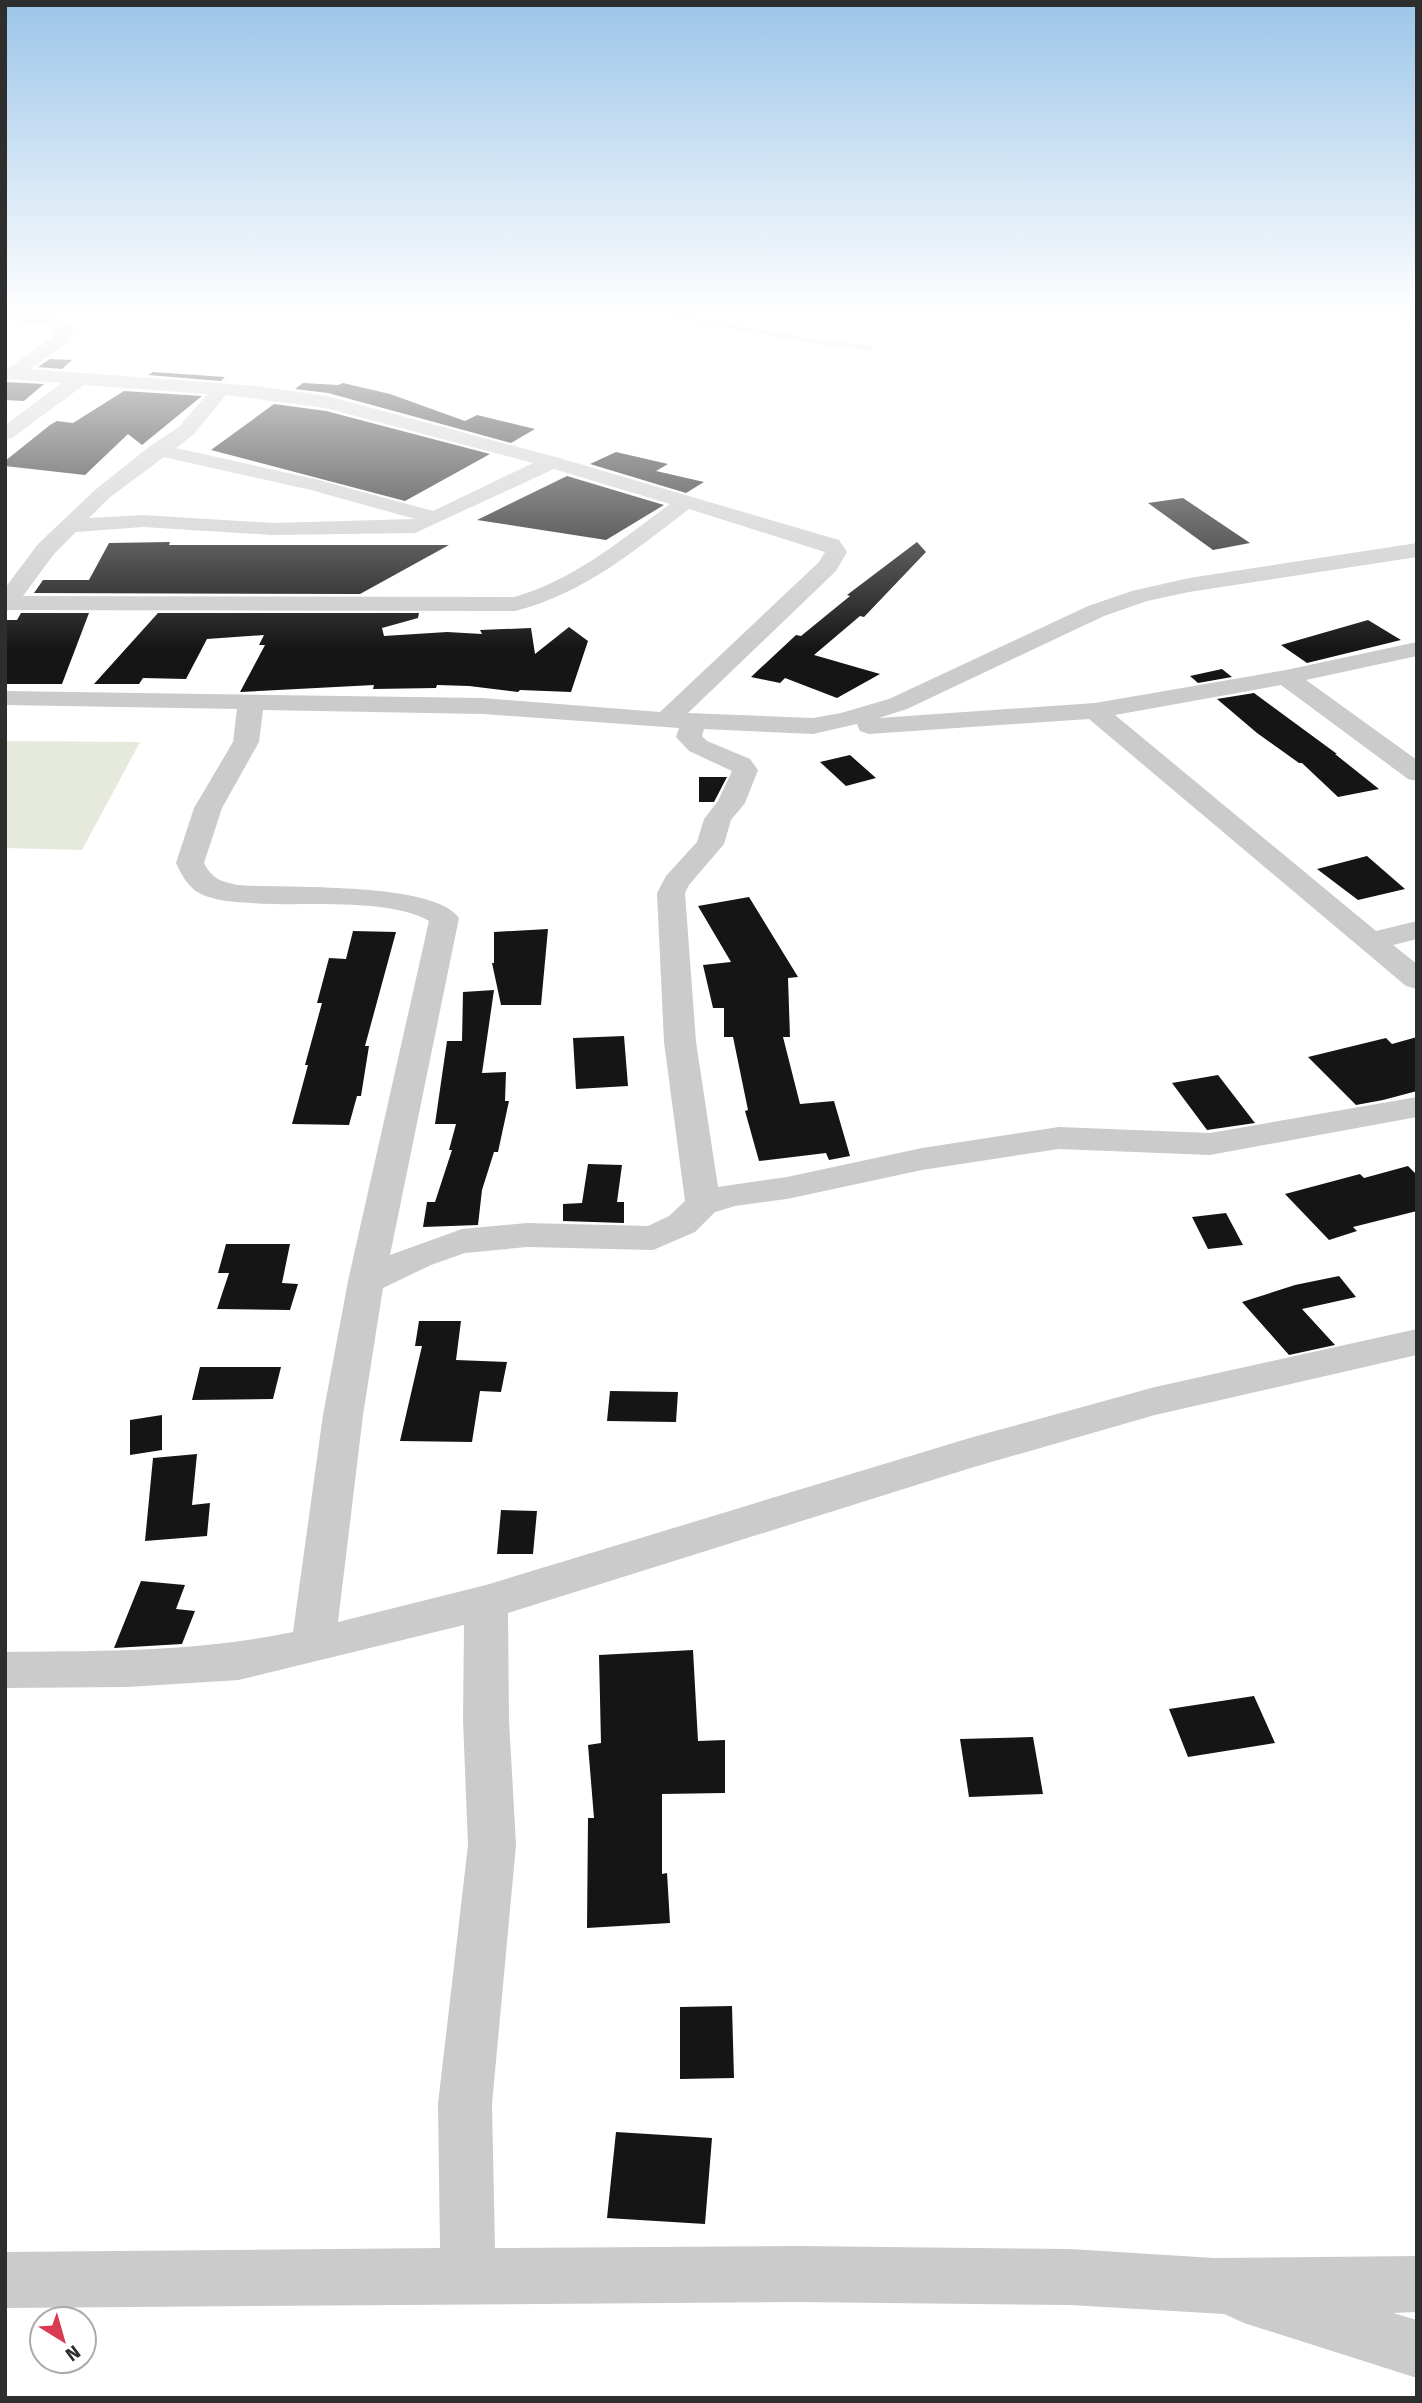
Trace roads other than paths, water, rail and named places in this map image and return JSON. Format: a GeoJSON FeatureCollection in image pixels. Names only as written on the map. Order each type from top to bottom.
{"type":"FeatureCollection","features":[{"type":"Feature","properties":{"kind":"street"},"geometry":{"type":"LineString","coordinates":[[5,603],[46,549],[102,494],[193,424]]}},
{"type":"Feature","properties":{"kind":"street"},"geometry":{"type":"LineString","coordinates":[[410,424],[552,462],[831,545],[836,552],[828,566],[680,720]]}},
{"type":"Feature","properties":{"kind":"street"},"geometry":{"type":"LineString","coordinates":[[157,450],[315,485],[435,517]]}},
{"type":"Feature","properties":{"kind":"street"},"geometry":{"type":"LineString","coordinates":[[70,526],[143,521],[253,528],[402,528],[424,524],[552,462]]}},
{"type":"Feature","properties":{"kind":"street"},"geometry":{"type":"LineString","coordinates":[[5,603],[515,604],[545,597],[569,585],[687,501]]}},
{"type":"Feature","properties":{"kind":"street"},"geometry":{"type":"LineString","coordinates":[[813,726],[845,720],[898,704],[1096,611],[1140,596],[1189,584],[1417,550]]}},
{"type":"Feature","properties":{"kind":"street"},"geometry":{"type":"LineString","coordinates":[[5,698],[483,706],[813,726],[907,724],[1095,711],[1286,677],[1417,649]]}},
{"type":"Feature","properties":{"kind":"street"},"geometry":{"type":"LineString","coordinates":[[1286,677],[1417,773]]}},
{"type":"Feature","properties":{"kind":"street"},"geometry":{"type":"LineString","coordinates":[[251,702],[246,742],[208,808],[190,863],[196,877],[213,889],[242,894],[407,902],[435,909],[444,918],[366,1281],[343,1415],[313,1646]]}},
{"type":"Feature","properties":{"kind":"street"},"geometry":{"type":"LineString","coordinates":[[1095,711],[1417,980]]}},
{"type":"Feature","properties":{"kind":"street"},"geometry":{"type":"LineString","coordinates":[[680,720],[689,737],[698,746],[741,765],[745,770],[732,803],[718,819],[709,844],[676,882],[671,893],[680,1042],[703,1204]]}},
{"type":"Feature","properties":{"kind":"street"},"geometry":{"type":"LineString","coordinates":[[1371,941],[1417,930]]}},
{"type":"Feature","properties":{"kind":"street"},"geometry":{"type":"LineString","coordinates":[[366,1281],[418,1256],[462,1241],[527,1234],[653,1238],[682,1224],[703,1204],[732,1195],[799,1185],[922,1159],[1059,1138],[1210,1144],[1417,1107]]}},
{"type":"Feature","properties":{"kind":"street"},"geometry":{"type":"LineString","coordinates":[[5,1670],[128,1669],[239,1662],[313,1646],[486,1602],[960,1456],[1142,1405],[1417,1342]]}},
{"type":"Feature","properties":{"kind":"street"},"geometry":{"type":"LineString","coordinates":[[468,2275],[465,2104],[492,1845],[486,1720],[486,1602]]}},
{"type":"Feature","properties":{"kind":"street"},"geometry":{"type":"LineString","coordinates":[[5,2280],[468,2275],[1070,2277],[1214,2286],[1417,2284]]}},
{"type":"Feature","properties":{"kind":"street"},"geometry":{"type":"LineString","coordinates":[[1214,2286],[1417,2348]]}}]}
